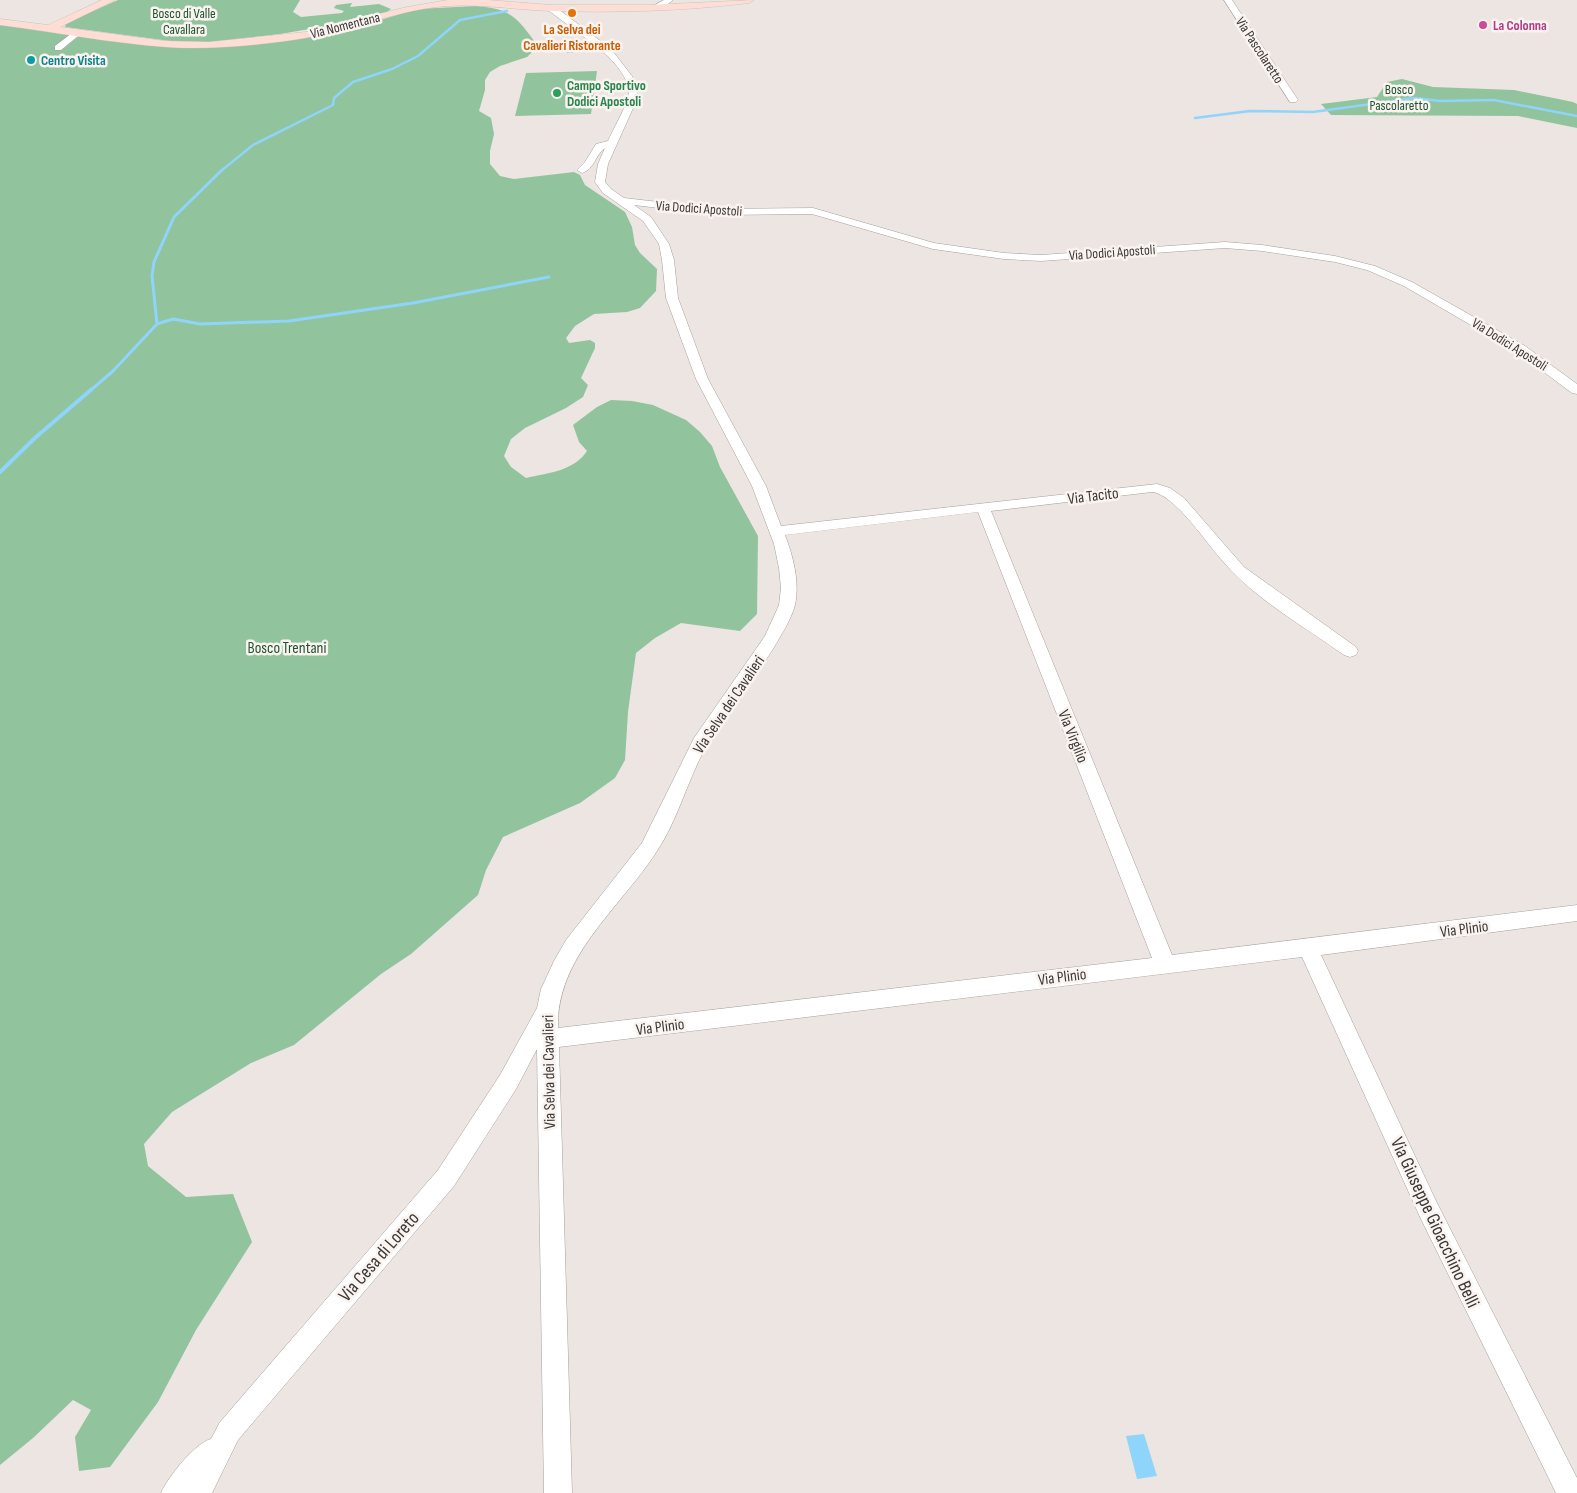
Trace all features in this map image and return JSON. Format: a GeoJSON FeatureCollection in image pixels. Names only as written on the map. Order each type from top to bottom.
{"type":"FeatureCollection","features":[{"type":"Feature","properties":{"kind":"main road"},"geometry":{"type":"LineString","coordinates":[[50,28],[110,0]]}},
{"type":"Feature","properties":{"kind":"main road","name":"Via Nomentana"},"geometry":{"type":"LineString","coordinates":[[0,22],[166,44],[209,45],[306,35],[439,4],[510,2],[551,8],[658,7],[710,5],[749,0]]}},
{"type":"Feature","properties":{"kind":"street"},"geometry":{"type":"LineString","coordinates":[[658,7],[669,0]]}},
{"type":"Feature","properties":{"kind":"street","name":"Via Pascolaretto"},"geometry":{"type":"LineString","coordinates":[[1228,0],[1293,100]]}},
{"type":"Feature","properties":{"kind":"street","name":"Via Selva dei Cavalieri"},"geometry":{"type":"LineString","coordinates":[[551,8],[611,55],[629,78],[634,90],[633,97],[601,170],[600,182],[607,191],[646,219],[656,230],[664,244],[668,260],[672,298],[702,379],[759,486],[785,556],[789,583],[788,600],[780,623],[699,744],[660,829],[649,848],[568,956],[553,984],[546,1010],[558,1493]]}},
{"type":"Feature","properties":{"kind":"street"},"geometry":{"type":"LineString","coordinates":[[58,48],[80,32]]}},
{"type":"Feature","properties":{"kind":"street"},"geometry":{"type":"LineString","coordinates":[[570,50],[594,41]]}},
{"type":"Feature","properties":{"kind":"street"},"geometry":{"type":"LineString","coordinates":[[582,170],[588,167],[599,146],[605,143],[612,144]]}},
{"type":"Feature","properties":{"kind":"street","name":"Via Dodici Apostoli"},"geometry":{"type":"LineString","coordinates":[[618,199],[719,212],[813,210],[933,246],[1004,256],[1051,257],[1225,246],[1262,248],[1335,259],[1372,268],[1408,284],[1515,345],[1577,390]]}},
{"type":"Feature","properties":{"kind":"street","name":"Via Tacito"},"geometry":{"type":"LineString","coordinates":[[776,531],[1152,488],[1164,490],[1182,504],[1243,574],[1350,651]]}},
{"type":"Feature","properties":{"kind":"street","name":"Via Virgilio"},"geometry":{"type":"LineString","coordinates":[[983,508],[1166,964]]}},
{"type":"Feature","properties":{"kind":"street","name":"Via Plinio"},"geometry":{"type":"LineString","coordinates":[[548,1039],[1308,948],[1577,913]]}},
{"type":"Feature","properties":{"kind":"street","name":"Via Giuseppe Gioacchino Belli"},"geometry":{"type":"LineString","coordinates":[[1308,948],[1428,1208],[1570,1493]]}},
{"type":"Feature","properties":{"kind":"street","name":"Via Cesa di Loreto"},"geometry":{"type":"LineString","coordinates":[[197,1493],[228,1431],[446,1178],[508,1082],[546,1010]]}},
{"type":"Feature","properties":{"kind":"street"},"geometry":{"type":"LineString","coordinates":[[175,1493],[228,1431]]}},
{"type":"Feature","properties":{"kind":"green space","name":"Bosco di Valle Cavallara"},"geometry":{"type":"Polygon","coordinates":[[[118,0],[300,0],[293,12],[301,17],[342,13],[344,11],[334,8],[336,5],[352,3],[350,7],[379,4],[391,9],[386,13],[363,20],[280,34],[193,44],[65,27],[66,23],[118,0]]]}},
{"type":"Feature","properties":{"kind":"green space","name":"Bosco Trentani"},"geometry":{"type":"Polygon","coordinates":[[[488,7],[513,17],[525,28],[538,46],[527,57],[500,66],[490,72],[485,80],[485,90],[479,111],[491,118],[494,134],[490,151],[490,164],[500,176],[514,179],[574,172],[580,175],[585,185],[625,212],[632,227],[635,245],[640,253],[657,269],[656,291],[640,308],[627,312],[594,314],[575,326],[566,338],[569,343],[590,340],[595,343],[595,348],[581,378],[588,385],[583,397],[566,408],[525,428],[511,439],[504,456],[511,467],[526,478],[552,473],[568,467],[582,458],[587,451],[579,442],[573,425],[597,407],[611,400],[653,405],[686,420],[712,446],[720,467],[758,536],[757,614],[740,631],[681,623],[655,638],[636,653],[628,712],[625,760],[615,778],[580,803],[503,837],[486,870],[478,895],[411,954],[381,974],[294,1045],[251,1063],[172,1112],[144,1144],[148,1166],[186,1197],[233,1194],[252,1242],[196,1330],[158,1402],[110,1467],[79,1471],[75,1437],[91,1410],[73,1400],[33,1438],[0,1465],[0,24],[184,48],[316,36],[357,27],[417,9],[488,7]]]}},
{"type":"Feature","properties":{"kind":"green space","name":"Campo Sportivo Dodici Apostoli"},"geometry":{"type":"Polygon","coordinates":[[[597,71],[591,114],[515,116],[526,73],[597,71]]]}},
{"type":"Feature","properties":{"kind":"green space","name":"Bosco Pascolaretto"},"geometry":{"type":"Polygon","coordinates":[[[1402,79],[1433,87],[1514,90],[1573,102],[1577,104],[1577,128],[1518,116],[1331,115],[1321,104],[1377,97],[1387,82],[1402,79]]]}},
{"type":"Feature","properties":{"kind":"water"},"geometry":{"type":"Polygon","coordinates":[[[1144,1434],[1157,1476],[1137,1479],[1126,1436],[1144,1434]]]}},
{"type":"Feature","properties":{"kind":"waterway"},"geometry":{"type":"LineString","coordinates":[[221,171],[253,145],[333,105],[334,98],[353,82],[392,69],[418,56],[460,20],[507,11]]}},
{"type":"Feature","properties":{"kind":"waterway"},"geometry":{"type":"LineString","coordinates":[[1195,118],[1250,111],[1313,112],[1415,98],[1440,101],[1494,100],[1577,116]]}},
{"type":"Feature","properties":{"kind":"waterway"},"geometry":{"type":"LineString","coordinates":[[157,324],[152,276],[154,262],[174,217],[222,170]]}},
{"type":"Feature","properties":{"kind":"waterway"},"geometry":{"type":"LineString","coordinates":[[157,324],[173,319],[200,324],[289,321],[413,303],[549,277]]}},
{"type":"Feature","properties":{"kind":"waterway"},"geometry":{"type":"LineString","coordinates":[[91,390],[113,371],[157,324]]}},
{"type":"Feature","properties":{"kind":"waterway"},"geometry":{"type":"LineString","coordinates":[[0,472],[36,437],[92,389]]}},
{"type":"Feature","properties":{"kind":"place","name":"La Selva dei Cavalieri Ristorante"},"geometry":{"type":"Point","coordinates":[572,13]}},
{"type":"Feature","properties":{"kind":"place","name":"La Colonna"},"geometry":{"type":"Point","coordinates":[1483,25]}},
{"type":"Feature","properties":{"kind":"place","name":"Centro Visita"},"geometry":{"type":"Point","coordinates":[31,60]}},
{"type":"Feature","properties":{"kind":"place","name":"Campo Sportivo Dodici Apostoli"},"geometry":{"type":"Point","coordinates":[557,93]}}]}
